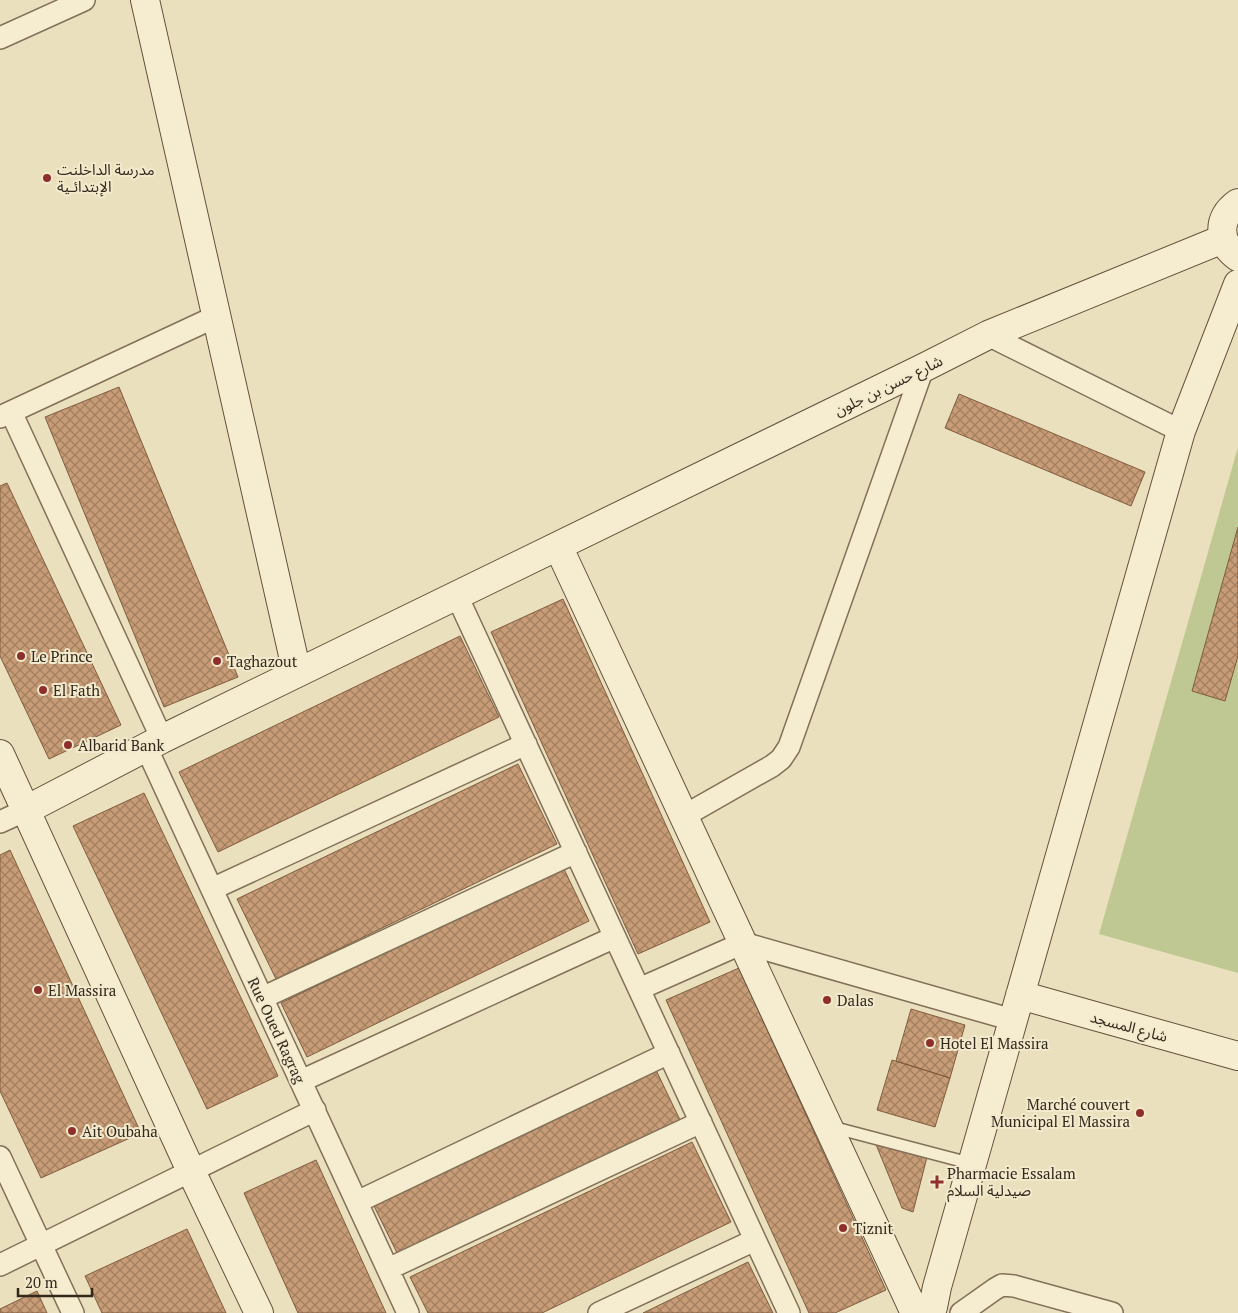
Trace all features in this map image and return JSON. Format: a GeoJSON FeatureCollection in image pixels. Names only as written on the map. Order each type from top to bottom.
{"type":"FeatureCollection","features":[{"type":"Feature","properties":{"kind":"street"},"geometry":{"type":"LineString","coordinates":[[0,38],[84,0]]}},
{"type":"Feature","properties":{"kind":"street"},"geometry":{"type":"LineString","coordinates":[[145,0],[297,673]]}},
{"type":"Feature","properties":{"kind":"street"},"geometry":{"type":"LineString","coordinates":[[1231,248],[1222,228],[1224,217],[1230,208],[1238,203]]}},
{"type":"Feature","properties":{"kind":"street","name":"شارع حسن بن جلون"},"geometry":{"type":"LineString","coordinates":[[26,810],[154,743],[988,335],[1231,248]]}},
{"type":"Feature","properties":{"kind":"street"},"geometry":{"type":"LineString","coordinates":[[928,1311],[938,1287],[1181,431],[1238,284]]}},
{"type":"Feature","properties":{"kind":"street"},"geometry":{"type":"LineString","coordinates":[[6,414],[216,316]]}},
{"type":"Feature","properties":{"kind":"street"},"geometry":{"type":"LineString","coordinates":[[988,335],[1181,431]]}},
{"type":"Feature","properties":{"kind":"street"},"geometry":{"type":"LineString","coordinates":[[684,816],[772,766],[781,759],[789,747],[923,368]]}},
{"type":"Feature","properties":{"kind":"street","name":"Rue Oued Ragrag"},"geometry":{"type":"LineString","coordinates":[[6,414],[154,743],[212,889],[408,1313]]}},
{"type":"Feature","properties":{"kind":"street"},"geometry":{"type":"LineString","coordinates":[[558,546],[828,1126],[928,1311]]}},
{"type":"Feature","properties":{"kind":"street"},"geometry":{"type":"LineString","coordinates":[[457,596],[789,1313]]}},
{"type":"Feature","properties":{"kind":"street"},"geometry":{"type":"LineString","coordinates":[[212,889],[526,744]]}},
{"type":"Feature","properties":{"kind":"street"},"geometry":{"type":"LineString","coordinates":[[0,754],[191,1171],[259,1313]]}},
{"type":"Feature","properties":{"kind":"street"},"geometry":{"type":"LineString","coordinates":[[0,822],[26,810]]}},
{"type":"Feature","properties":{"kind":"street"},"geometry":{"type":"LineString","coordinates":[[262,998],[576,852]]}},
{"type":"Feature","properties":{"kind":"street"},"geometry":{"type":"LineString","coordinates":[[301,1081],[615,938]]}},
{"type":"Feature","properties":{"kind":"street"},"geometry":{"type":"LineString","coordinates":[[639,990],[743,943],[1016,1007]]}},
{"type":"Feature","properties":{"kind":"street","name":"شارع المسجد"},"geometry":{"type":"LineString","coordinates":[[1016,1007],[1091,1016],[1238,1056]]}},
{"type":"Feature","properties":{"kind":"street"},"geometry":{"type":"LineString","coordinates":[[357,1202],[669,1053]]}},
{"type":"Feature","properties":{"kind":"street"},"geometry":{"type":"LineString","coordinates":[[0,1265],[315,1110]]}},
{"type":"Feature","properties":{"kind":"street"},"geometry":{"type":"LineString","coordinates":[[388,1269],[701,1122]]}},
{"type":"Feature","properties":{"kind":"street"},"geometry":{"type":"LineString","coordinates":[[0,1157],[73,1313]]}},
{"type":"Feature","properties":{"kind":"street"},"geometry":{"type":"LineString","coordinates":[[599,1313],[755,1240]]}},
{"type":"Feature","properties":{"kind":"street"},"geometry":{"type":"LineString","coordinates":[[961,1313],[994,1289],[1002,1286],[1014,1286],[1112,1313]]}},
{"type":"Feature","properties":{"kind":"lane"},"geometry":{"type":"LineString","coordinates":[[828,1126],[973,1164]]}},
{"type":"Feature","properties":{"kind":"green space"},"geometry":{"type":"Polygon","coordinates":[[[1238,447],[1238,973],[1099,934],[1238,447]]]}},
{"type":"Feature","properties":{"kind":"building"},"geometry":{"type":"Polygon","coordinates":[[[119,387],[238,677],[164,707],[45,417],[119,387]]]}},
{"type":"Feature","properties":{"kind":"building"},"geometry":{"type":"Polygon","coordinates":[[[959,394],[1145,472],[1131,506],[945,428],[959,394]]]}},
{"type":"Feature","properties":{"kind":"building"},"geometry":{"type":"Polygon","coordinates":[[[7,483],[121,725],[49,759],[0,656],[0,486],[7,483]]]}},
{"type":"Feature","properties":{"kind":"building"},"geometry":{"type":"Polygon","coordinates":[[[1238,527],[1238,656],[1225,701],[1192,691],[1238,527]]]}},
{"type":"Feature","properties":{"kind":"building"},"geometry":{"type":"Polygon","coordinates":[[[563,599],[710,922],[638,954],[491,632],[563,599]]]}},
{"type":"Feature","properties":{"kind":"building"},"geometry":{"type":"Polygon","coordinates":[[[460,636],[499,717],[218,852],[179,772],[460,636]]]}},
{"type":"Feature","properties":{"kind":"building"},"geometry":{"type":"Polygon","coordinates":[[[518,764],[557,844],[276,979],[237,899],[518,764]]]}},
{"type":"Feature","properties":{"kind":"building"},"geometry":{"type":"Polygon","coordinates":[[[144,793],[278,1076],[207,1109],[73,826],[144,793]]]}},
{"type":"Feature","properties":{"kind":"building"},"geometry":{"type":"Polygon","coordinates":[[[10,850],[141,1133],[41,1178],[0,1091],[0,855],[10,850]]]}},
{"type":"Feature","properties":{"kind":"building"},"geometry":{"type":"Polygon","coordinates":[[[563,867],[589,921],[307,1057],[281,1003],[563,867]]]}},
{"type":"Feature","properties":{"kind":"building"},"geometry":{"type":"Polygon","coordinates":[[[739,968],[886,1290],[835,1313],[809,1313],[666,1000],[739,968]]]}},
{"type":"Feature","properties":{"kind":"building"},"geometry":{"type":"Polygon","coordinates":[[[911,1009],[965,1025],[950,1078],[896,1061],[911,1009]]]}},
{"type":"Feature","properties":{"kind":"building"},"geometry":{"type":"Polygon","coordinates":[[[892,1060],[950,1078],[935,1127],[877,1110],[892,1060]]]}},
{"type":"Feature","properties":{"kind":"building"},"geometry":{"type":"Polygon","coordinates":[[[655,1068],[681,1122],[399,1257],[373,1204],[655,1068]]]}},
{"type":"Feature","properties":{"kind":"building"},"geometry":{"type":"Polygon","coordinates":[[[692,1142],[731,1222],[542,1313],[428,1313],[410,1277],[692,1142]]]}},
{"type":"Feature","properties":{"kind":"building"},"geometry":{"type":"Polygon","coordinates":[[[875,1142],[927,1157],[913,1212],[902,1208],[875,1142]]]}},
{"type":"Feature","properties":{"kind":"building"},"geometry":{"type":"Polygon","coordinates":[[[316,1160],[386,1313],[298,1313],[244,1193],[316,1160]]]}},
{"type":"Feature","properties":{"kind":"building"},"geometry":{"type":"Polygon","coordinates":[[[187,1229],[226,1313],[102,1313],[85,1276],[187,1229]]]}},
{"type":"Feature","properties":{"kind":"building"},"geometry":{"type":"Polygon","coordinates":[[[748,1262],[773,1313],[643,1313],[748,1262]]]}},
{"type":"Feature","properties":{"kind":"building"},"geometry":{"type":"Polygon","coordinates":[[[37,1291],[47,1313],[0,1313],[0,1309],[37,1291]]]}},
{"type":"Feature","properties":{"kind":"place","name":"مدرسة الداخلنت الإبتدائـية"},"geometry":{"type":"Point","coordinates":[47,178]}},
{"type":"Feature","properties":{"kind":"place","name":"Le Prince"},"geometry":{"type":"Point","coordinates":[21,656]}},
{"type":"Feature","properties":{"kind":"place","name":"Taghazout"},"geometry":{"type":"Point","coordinates":[217,661]}},
{"type":"Feature","properties":{"kind":"place","name":"El Fath"},"geometry":{"type":"Point","coordinates":[43,690]}},
{"type":"Feature","properties":{"kind":"place","name":"Albarid Bank"},"geometry":{"type":"Point","coordinates":[68,745]}},
{"type":"Feature","properties":{"kind":"place","name":"El Massira"},"geometry":{"type":"Point","coordinates":[38,990]}},
{"type":"Feature","properties":{"kind":"place","name":"Dalas"},"geometry":{"type":"Point","coordinates":[827,1000]}},
{"type":"Feature","properties":{"kind":"place","name":"Hotel El Massira"},"geometry":{"type":"Point","coordinates":[930,1043]}},
{"type":"Feature","properties":{"kind":"place","name":"Marché couvert Municipal El Massira"},"geometry":{"type":"Point","coordinates":[1140,1113]}},
{"type":"Feature","properties":{"kind":"place","name":"Ait Oubaha"},"geometry":{"type":"Point","coordinates":[72,1131]}},
{"type":"Feature","properties":{"kind":"place","name":"Pharmacie Essalam صيدلية السلام"},"geometry":{"type":"Point","coordinates":[937,1182]}},
{"type":"Feature","properties":{"kind":"place","name":"Tiznit"},"geometry":{"type":"Point","coordinates":[843,1228]}}]}
